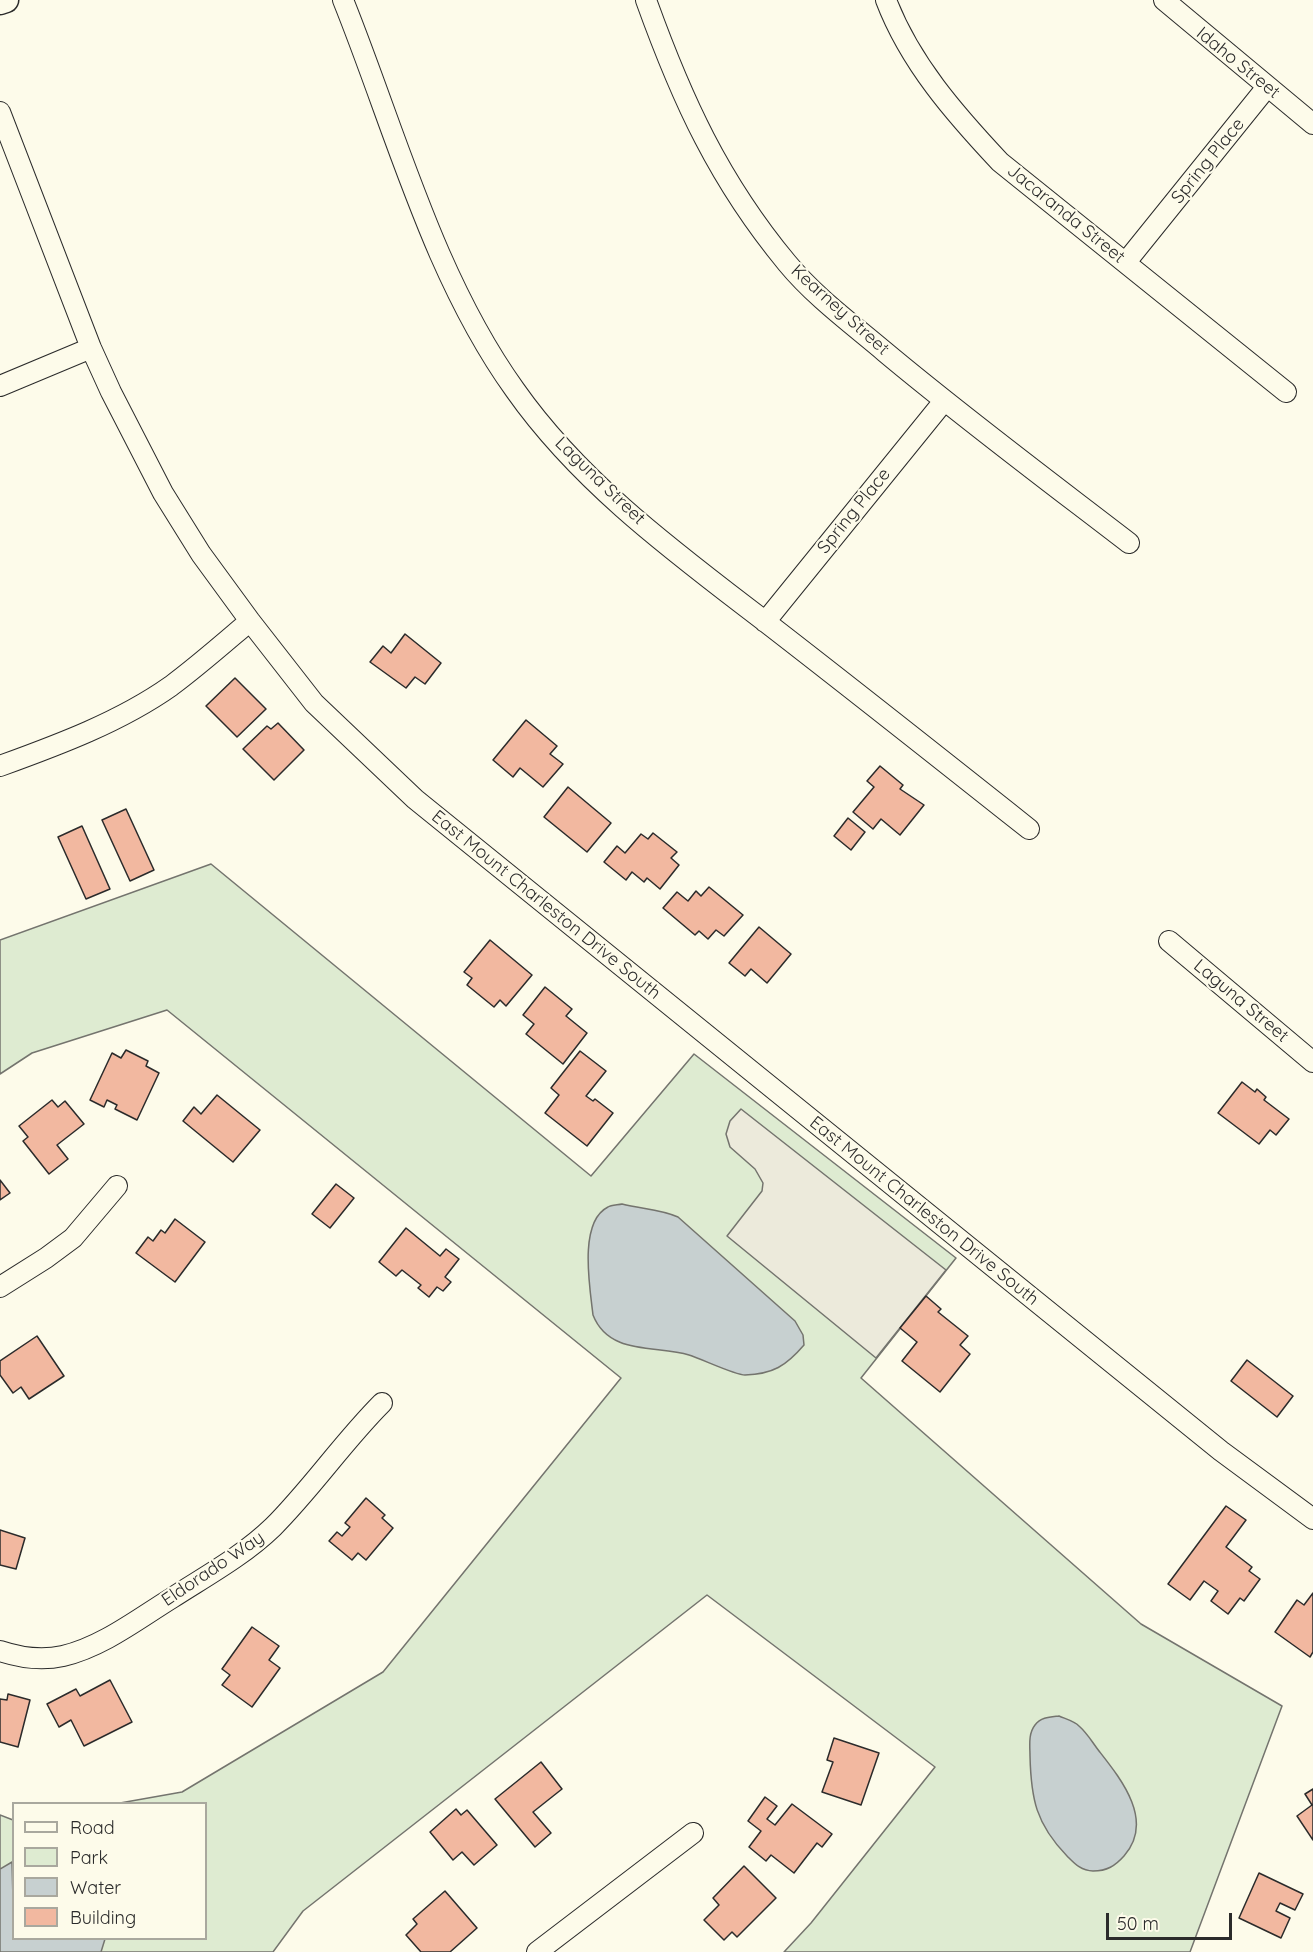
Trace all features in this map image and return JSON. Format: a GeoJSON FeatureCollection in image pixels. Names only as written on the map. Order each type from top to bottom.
{"type":"FeatureCollection","features":[{"type":"Feature","properties":{"kind":"main road"},"geometry":{"type":"LineString","coordinates":[[0,2],[6,0]]}},
{"type":"Feature","properties":{"kind":"street","name":"Laguna Street"},"geometry":{"type":"LineString","coordinates":[[343,0],[441,258],[470,318],[515,391],[558,443],[595,482],[679,554],[1029,829]]}},
{"type":"Feature","properties":{"kind":"street","name":"Kearney Street"},"geometry":{"type":"LineString","coordinates":[[646,0],[688,108],[719,167],[754,221],[789,266],[828,304],[944,401],[1129,543]]}},
{"type":"Feature","properties":{"kind":"street","name":"Jacaranda Street"},"geometry":{"type":"LineString","coordinates":[[886,0],[906,44],[927,76],[959,118],[1000,162],[1286,392]]}},
{"type":"Feature","properties":{"kind":"street","name":"Idaho Street"},"geometry":{"type":"LineString","coordinates":[[1164,0],[1313,124]]}},
{"type":"Feature","properties":{"kind":"street","name":"Spring Place"},"geometry":{"type":"LineString","coordinates":[[1126,262],[1267,87]]}},
{"type":"Feature","properties":{"kind":"street","name":"East Mount Charleston Drive South"},"geometry":{"type":"LineString","coordinates":[[0,112],[91,348],[111,393],[163,493],[201,554],[314,703],[415,799],[1221,1451],[1313,1519]]}},
{"type":"Feature","properties":{"kind":"street"},"geometry":{"type":"LineString","coordinates":[[0,386],[91,348]]}},
{"type":"Feature","properties":{"kind":"street","name":"Spring Place"},"geometry":{"type":"LineString","coordinates":[[765,622],[944,401]]}},
{"type":"Feature","properties":{"kind":"street"},"geometry":{"type":"LineString","coordinates":[[0,766],[56,746],[117,718],[170,686],[250,621]]}},
{"type":"Feature","properties":{"kind":"street","name":"Laguna Street"},"geometry":{"type":"LineString","coordinates":[[1169,941],[1313,1062]]}},
{"type":"Feature","properties":{"kind":"street"},"geometry":{"type":"LineString","coordinates":[[0,1287],[73,1238],[117,1186]]}},
{"type":"Feature","properties":{"kind":"street","name":"Eldorado Way"},"geometry":{"type":"LineString","coordinates":[[0,1651],[19,1657],[44,1659],[79,1651],[117,1632],[238,1556],[271,1529],[305,1494],[366,1419],[382,1403]]}},
{"type":"Feature","properties":{"kind":"street"},"geometry":{"type":"LineString","coordinates":[[537,1952],[693,1833]]}},
{"type":"Feature","properties":{"kind":"green space"},"geometry":{"type":"Polygon","coordinates":[[[211,864],[591,1176],[694,1054],[956,1258],[861,1378],[1141,1624],[1282,1706],[1190,1952],[784,1952],[811,1923],[935,1767],[707,1595],[303,1911],[273,1952],[0,1952],[0,1815],[12,1820],[12,1940],[207,1940],[207,1802],[126,1802],[182,1792],[383,1672],[621,1378],[167,1010],[32,1053],[0,1074],[0,940],[211,864]]]}},
{"type":"Feature","properties":{"kind":"shaded area"},"geometry":{"type":"Polygon","coordinates":[[[741,1109],[946,1270],[876,1358],[727,1236],[762,1191],[763,1183],[755,1169],[730,1147],[726,1134],[730,1121],[741,1109]]]}},
{"type":"Feature","properties":{"kind":"water"},"geometry":{"type":"Polygon","coordinates":[[[622,1204],[678,1217],[795,1321],[803,1335],[804,1345],[778,1368],[764,1373],[745,1375],[689,1355],[635,1347],[610,1337],[600,1328],[593,1315],[588,1256],[589,1241],[599,1215],[609,1206],[622,1204]]]}},
{"type":"Feature","properties":{"kind":"water"},"geometry":{"type":"Polygon","coordinates":[[[1059,1716],[1075,1723],[1085,1732],[1125,1787],[1136,1815],[1133,1843],[1121,1860],[1107,1869],[1089,1871],[1075,1864],[1048,1833],[1037,1810],[1032,1785],[1030,1736],[1040,1720],[1059,1716]]]}},
{"type":"Feature","properties":{"kind":"water"},"geometry":{"type":"Polygon","coordinates":[[[12,1862],[12,1940],[105,1940],[101,1952],[0,1952],[0,1869],[12,1862]]]}},
{"type":"Feature","properties":{"kind":"building"},"geometry":{"type":"Polygon","coordinates":[[[405,634],[441,663],[425,684],[415,677],[406,688],[370,662],[383,646],[391,653],[405,634]]]}},
{"type":"Feature","properties":{"kind":"building"},"geometry":{"type":"Polygon","coordinates":[[[235,678],[266,709],[237,737],[206,706],[235,678]]]}},
{"type":"Feature","properties":{"kind":"building"},"geometry":{"type":"Polygon","coordinates":[[[526,720],[557,746],[550,754],[563,764],[543,787],[520,768],[513,777],[493,760],[526,720]]]}},
{"type":"Feature","properties":{"kind":"building"},"geometry":{"type":"Polygon","coordinates":[[[278,723],[304,750],[274,780],[243,749],[267,726],[271,729],[278,723]]]}},
{"type":"Feature","properties":{"kind":"building"},"geometry":{"type":"Polygon","coordinates":[[[880,766],[903,785],[900,789],[924,805],[900,835],[881,819],[873,829],[853,812],[874,787],[867,781],[880,766]]]}},
{"type":"Feature","properties":{"kind":"building"},"geometry":{"type":"Polygon","coordinates":[[[568,787],[611,823],[587,852],[544,817],[568,787]]]}},
{"type":"Feature","properties":{"kind":"building"},"geometry":{"type":"Polygon","coordinates":[[[126,809],[154,870],[130,881],[102,820],[126,809]]]}},
{"type":"Feature","properties":{"kind":"building"},"geometry":{"type":"Polygon","coordinates":[[[848,818],[865,832],[851,850],[834,836],[848,818]]]}},
{"type":"Feature","properties":{"kind":"building"},"geometry":{"type":"Polygon","coordinates":[[[82,826],[110,889],[86,899],[58,837],[82,826]]]}},
{"type":"Feature","properties":{"kind":"building"},"geometry":{"type":"Polygon","coordinates":[[[653,833],[677,852],[671,858],[679,865],[660,889],[647,878],[644,882],[632,872],[626,880],[604,862],[617,846],[625,853],[641,834],[648,839],[653,833]]]}},
{"type":"Feature","properties":{"kind":"building"},"geometry":{"type":"Polygon","coordinates":[[[709,887],[743,915],[724,936],[716,930],[708,939],[699,931],[695,935],[663,908],[677,892],[688,901],[696,891],[701,896],[709,887]]]}},
{"type":"Feature","properties":{"kind":"building"},"geometry":{"type":"Polygon","coordinates":[[[759,927],[791,954],[767,983],[751,969],[745,976],[729,963],[759,927]]]}},
{"type":"Feature","properties":{"kind":"building"},"geometry":{"type":"Polygon","coordinates":[[[490,940],[532,975],[506,1006],[500,1000],[494,1007],[467,985],[472,978],[464,972],[490,940]]]}},
{"type":"Feature","properties":{"kind":"building"},"geometry":{"type":"Polygon","coordinates":[[[545,987],[572,1009],[566,1016],[587,1033],[563,1064],[526,1034],[534,1024],[523,1015],[545,987]]]}},
{"type":"Feature","properties":{"kind":"building"},"geometry":{"type":"Polygon","coordinates":[[[126,1050],[148,1061],[146,1066],[159,1073],[137,1120],[115,1109],[117,1105],[107,1100],[104,1107],[90,1100],[112,1053],[121,1058],[126,1050]]]}},
{"type":"Feature","properties":{"kind":"building"},"geometry":{"type":"Polygon","coordinates":[[[580,1051],[606,1071],[586,1096],[593,1101],[595,1099],[613,1113],[587,1146],[545,1113],[559,1095],[551,1088],[580,1051]]]}},
{"type":"Feature","properties":{"kind":"building"},"geometry":{"type":"Polygon","coordinates":[[[1242,1082],[1255,1092],[1257,1089],[1266,1097],[1264,1100],[1289,1119],[1276,1135],[1270,1130],[1259,1144],[1218,1113],[1242,1082]]]}},
{"type":"Feature","properties":{"kind":"building"},"geometry":{"type":"Polygon","coordinates":[[[217,1095],[260,1130],[233,1162],[183,1121],[194,1107],[201,1114],[217,1095]]]}},
{"type":"Feature","properties":{"kind":"building"},"geometry":{"type":"Polygon","coordinates":[[[52,1100],[58,1107],[65,1101],[84,1124],[57,1145],[68,1159],[49,1174],[23,1141],[28,1137],[19,1126],[52,1100]]]}},
{"type":"Feature","properties":{"kind":"building"},"geometry":{"type":"Polygon","coordinates":[[[0,1180],[10,1193],[0,1200],[0,1180]]]}},
{"type":"Feature","properties":{"kind":"building"},"geometry":{"type":"Polygon","coordinates":[[[336,1184],[354,1198],[330,1228],[312,1214],[336,1184]]]}},
{"type":"Feature","properties":{"kind":"building"},"geometry":{"type":"Polygon","coordinates":[[[175,1219],[205,1242],[175,1282],[136,1253],[148,1237],[153,1241],[161,1230],[165,1233],[175,1219]]]}},
{"type":"Feature","properties":{"kind":"building"},"geometry":{"type":"Polygon","coordinates":[[[406,1228],[440,1256],[446,1249],[459,1259],[445,1277],[451,1282],[443,1291],[437,1287],[429,1297],[418,1288],[421,1285],[402,1270],[396,1276],[379,1262],[406,1228]]]}},
{"type":"Feature","properties":{"kind":"building"},"geometry":{"type":"Polygon","coordinates":[[[926,1296],[941,1309],[938,1312],[968,1336],[960,1345],[970,1354],[940,1392],[902,1361],[917,1342],[900,1328],[926,1296]]]}},
{"type":"Feature","properties":{"kind":"building"},"geometry":{"type":"Polygon","coordinates":[[[37,1336],[64,1376],[29,1399],[21,1387],[13,1393],[0,1375],[0,1361],[37,1336]]]}},
{"type":"Feature","properties":{"kind":"building"},"geometry":{"type":"Polygon","coordinates":[[[1247,1360],[1293,1396],[1277,1417],[1231,1381],[1247,1360]]]}},
{"type":"Feature","properties":{"kind":"building"},"geometry":{"type":"Polygon","coordinates":[[[366,1498],[385,1515],[382,1518],[393,1528],[366,1560],[358,1553],[352,1560],[329,1541],[337,1532],[342,1536],[350,1527],[345,1523],[366,1498]]]}},
{"type":"Feature","properties":{"kind":"building"},"geometry":{"type":"Polygon","coordinates":[[[1226,1506],[1246,1520],[1226,1547],[1252,1567],[1249,1571],[1260,1579],[1244,1601],[1240,1598],[1228,1614],[1211,1601],[1218,1591],[1204,1581],[1190,1600],[1168,1584],[1226,1506]]]}},
{"type":"Feature","properties":{"kind":"building"},"geometry":{"type":"Polygon","coordinates":[[[0,1530],[25,1538],[16,1569],[0,1565],[0,1530]]]}},
{"type":"Feature","properties":{"kind":"building"},"geometry":{"type":"Polygon","coordinates":[[[1313,1593],[1313,1652],[1310,1657],[1275,1632],[1297,1600],[1304,1605],[1313,1593]]]}},
{"type":"Feature","properties":{"kind":"building"},"geometry":{"type":"Polygon","coordinates":[[[252,1627],[279,1646],[269,1660],[280,1668],[252,1707],[222,1685],[230,1675],[222,1669],[252,1627]]]}},
{"type":"Feature","properties":{"kind":"building"},"geometry":{"type":"Polygon","coordinates":[[[110,1680],[132,1722],[84,1746],[71,1720],[59,1727],[47,1704],[76,1689],[80,1696],[110,1680]]]}},
{"type":"Feature","properties":{"kind":"building"},"geometry":{"type":"Polygon","coordinates":[[[8,1694],[30,1700],[18,1747],[0,1742],[0,1699],[7,1700],[8,1694]]]}},
{"type":"Feature","properties":{"kind":"building"},"geometry":{"type":"Polygon","coordinates":[[[834,1738],[879,1753],[861,1805],[822,1792],[833,1762],[827,1760],[834,1738]]]}},
{"type":"Feature","properties":{"kind":"building"},"geometry":{"type":"Polygon","coordinates":[[[541,1762],[562,1789],[533,1812],[551,1833],[535,1847],[495,1799],[541,1762]]]}},
{"type":"Feature","properties":{"kind":"building"},"geometry":{"type":"Polygon","coordinates":[[[1313,1789],[1313,1840],[1297,1816],[1312,1805],[1305,1794],[1313,1789]]]}},
{"type":"Feature","properties":{"kind":"building"},"geometry":{"type":"Polygon","coordinates":[[[765,1797],[777,1806],[767,1819],[775,1825],[792,1804],[832,1834],[822,1847],[817,1843],[794,1873],[771,1855],[766,1861],[749,1847],[761,1831],[748,1821],[765,1797]]]}},
{"type":"Feature","properties":{"kind":"building"},"geometry":{"type":"Polygon","coordinates":[[[456,1809],[461,1815],[467,1810],[497,1845],[474,1865],[462,1852],[453,1860],[430,1832],[456,1809]]]}},
{"type":"Feature","properties":{"kind":"building"},"geometry":{"type":"Polygon","coordinates":[[[744,1866],[776,1898],[737,1937],[732,1932],[724,1940],[704,1920],[719,1905],[713,1898],[744,1866]]]}},
{"type":"Feature","properties":{"kind":"building"},"geometry":{"type":"Polygon","coordinates":[[[1259,1873],[1303,1894],[1295,1910],[1280,1903],[1276,1911],[1290,1918],[1281,1938],[1239,1918],[1259,1873]]]}},
{"type":"Feature","properties":{"kind":"building"},"geometry":{"type":"Polygon","coordinates":[[[445,1891],[477,1928],[450,1952],[421,1952],[406,1935],[417,1924],[413,1919],[445,1891]]]}}]}
